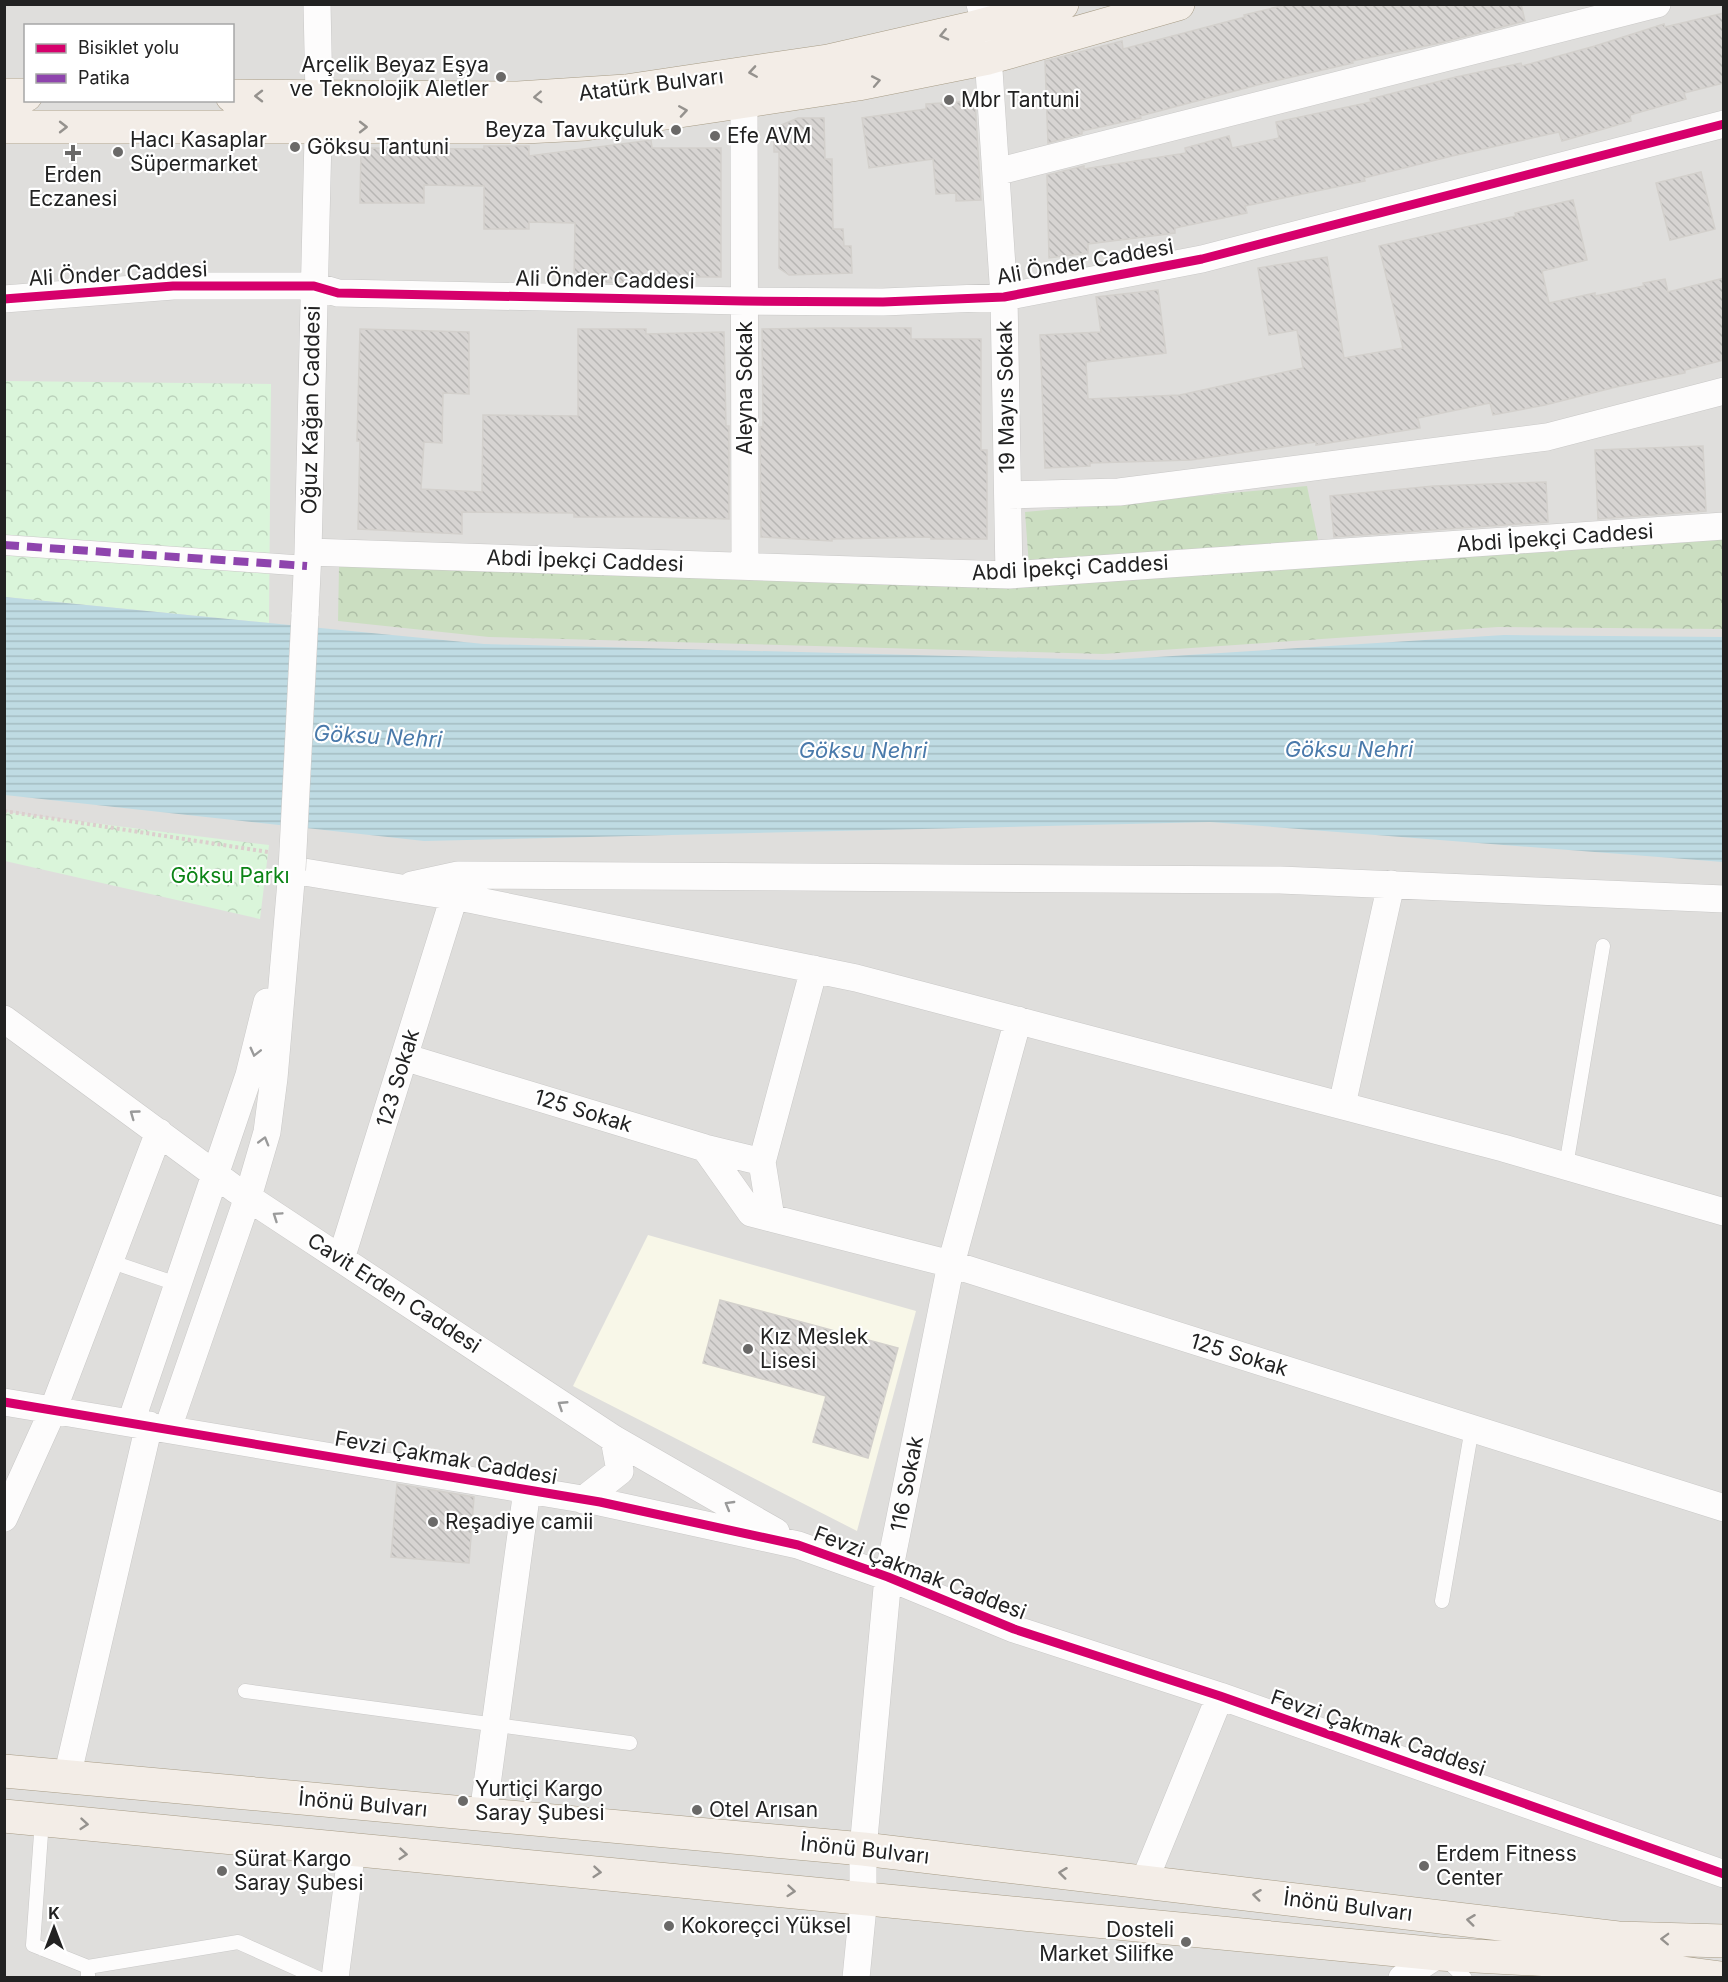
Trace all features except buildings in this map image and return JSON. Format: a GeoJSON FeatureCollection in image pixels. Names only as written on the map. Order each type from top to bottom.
{"type":"FeatureCollection","features":[{"type":"Feature","properties":{"kind":"main road","name":"Atatürk Bulvarı"},"geometry":{"type":"LineString","coordinates":[[234,96],[319,111],[626,91],[828,61],[983,15],[1062,4]]}},
{"type":"Feature","properties":{"kind":"main road"},"geometry":{"type":"LineString","coordinates":[[4,127],[319,111],[524,127],[575,124],[666,113],[858,84],[988,58],[1178,4]]}},
{"type":"Feature","properties":{"kind":"main road"},"geometry":{"type":"LineString","coordinates":[[4,95],[24,95]]}},
{"type":"Feature","properties":{"kind":"main road","name":"İnönü Bulvarı"},"geometry":{"type":"LineString","coordinates":[[4,1771],[863,1849],[1618,1938],[1724,1941]]}},
{"type":"Feature","properties":{"kind":"main road","name":"İnönü Bulvarı"},"geometry":{"type":"LineString","coordinates":[[4,1816],[1597,1970],[1721,1977]]}},
{"type":"Feature","properties":{"kind":"street","name":"Oğuz Kağan Caddesi"},"geometry":{"type":"LineString","coordinates":[[290,913],[308,559],[319,111],[317,4]]}},
{"type":"Feature","properties":{"kind":"street"},"geometry":{"type":"LineString","coordinates":[[996,172],[1657,4]]}},
{"type":"Feature","properties":{"kind":"street","name":"19 Mayıs Sokak"},"geometry":{"type":"LineString","coordinates":[[983,15],[1004,297],[1009,575]]}},
{"type":"Feature","properties":{"kind":"street","name":"Aleyna Sokak"},"geometry":{"type":"LineString","coordinates":[[744,101],[745,566]]}},
{"type":"Feature","properties":{"kind":"street","name":"Ali Önder Caddesi"},"geometry":{"type":"LineString","coordinates":[[4,299],[173,286],[314,286],[338,292],[744,302],[883,302],[1004,297],[1202,260],[1724,124]]}},
{"type":"Feature","properties":{"kind":"street"},"geometry":{"type":"LineString","coordinates":[[1008,495],[1119,492],[1547,437],[1724,392]]}},
{"type":"Feature","properties":{"kind":"street","name":"Abdi İpekçi Caddesi"},"geometry":{"type":"LineString","coordinates":[[308,559],[745,566],[1009,575],[1724,526]]}},
{"type":"Feature","properties":{"kind":"street"},"geometry":{"type":"LineString","coordinates":[[4,544],[308,559]]}},
{"type":"Feature","properties":{"kind":"street"},"geometry":{"type":"LineString","coordinates":[[292,870],[454,897],[856,978],[1342,1105],[1724,1212]]}},
{"type":"Feature","properties":{"kind":"street"},"geometry":{"type":"LineString","coordinates":[[400,888],[458,875],[1280,880],[1724,898]]}},
{"type":"Feature","properties":{"kind":"street"},"geometry":{"type":"LineString","coordinates":[[1342,1105],[1391,884]]}},
{"type":"Feature","properties":{"kind":"street","name":"123 Sokak"},"geometry":{"type":"LineString","coordinates":[[341,1259],[454,897]]}},
{"type":"Feature","properties":{"kind":"street"},"geometry":{"type":"LineString","coordinates":[[66,1777],[149,1425],[177,1284],[249,1076],[290,913]]}},
{"type":"Feature","properties":{"kind":"street"},"geometry":{"type":"LineString","coordinates":[[149,1425],[248,1197],[267,1132],[290,913]]}},
{"type":"Feature","properties":{"kind":"street"},"geometry":{"type":"LineString","coordinates":[[761,1216],[762,1162],[814,969]]}},
{"type":"Feature","properties":{"kind":"street","name":"Cavit Erden Caddesi"},"geometry":{"type":"LineString","coordinates":[[4,1019],[248,1197],[341,1259],[614,1439],[798,1545]]}},
{"type":"Feature","properties":{"kind":"street","name":"116 Sokak"},"geometry":{"type":"LineString","coordinates":[[856,1977],[863,1898],[863,1849],[888,1577],[951,1264],[1018,1020]]}},
{"type":"Feature","properties":{"kind":"street","name":"125 Sokak"},"geometry":{"type":"LineString","coordinates":[[404,1057],[705,1148],[762,1162]]}},
{"type":"Feature","properties":{"kind":"street"},"geometry":{"type":"LineString","coordinates":[[4,1518],[53,1410],[159,1132]]}},
{"type":"Feature","properties":{"kind":"street"},"geometry":{"type":"LineString","coordinates":[[705,1148],[761,1216]]}},
{"type":"Feature","properties":{"kind":"street","name":"125 Sokak"},"geometry":{"type":"LineString","coordinates":[[761,1216],[951,1264],[1724,1508]]}},
{"type":"Feature","properties":{"kind":"street","name":"Fevzi Çakmak Caddesi"},"geometry":{"type":"LineString","coordinates":[[4,1402],[584,1500],[798,1545],[888,1577],[1014,1629],[1220,1696],[1724,1874]]}},
{"type":"Feature","properties":{"kind":"street"},"geometry":{"type":"LineString","coordinates":[[584,1500],[620,1472],[614,1439]]}},
{"type":"Feature","properties":{"kind":"street"},"geometry":{"type":"LineString","coordinates":[[483,1814],[527,1490]]}},
{"type":"Feature","properties":{"kind":"street"},"geometry":{"type":"LineString","coordinates":[[1144,1882],[1220,1696]]}},
{"type":"Feature","properties":{"kind":"street"},"geometry":{"type":"LineString","coordinates":[[335,1977],[352,1849]]}},
{"type":"Feature","properties":{"kind":"street"},"geometry":{"type":"LineString","coordinates":[[1402,1977],[1439,1954]]}},
{"type":"Feature","properties":{"kind":"lane"},"geometry":{"type":"LineString","coordinates":[[1566,1166],[1604,946]]}},
{"type":"Feature","properties":{"kind":"lane"},"geometry":{"type":"LineString","coordinates":[[109,1261],[177,1284]]}},
{"type":"Feature","properties":{"kind":"lane"},"geometry":{"type":"LineString","coordinates":[[1442,1601],[1472,1428]]}},
{"type":"Feature","properties":{"kind":"lane"},"geometry":{"type":"LineString","coordinates":[[245,1691],[630,1743]]}},
{"type":"Feature","properties":{"kind":"lane"},"geometry":{"type":"LineString","coordinates":[[42,1820],[33,1945],[88,1972],[238,1942],[318,1977]]}},
{"type":"Feature","properties":{"kind":"lane"},"geometry":{"type":"LineString","coordinates":[[1439,1954],[1465,1977]]}},
{"type":"Feature","properties":{"kind":"path"},"geometry":{"type":"LineString","coordinates":[[4,811],[268,852]]}},
{"type":"Feature","properties":{"kind":"shaded area"},"geometry":{"type":"Polygon","coordinates":[[[5,5],[1723,5],[1723,1977],[5,1977],[5,5]]]}},
{"type":"Feature","properties":{"kind":"shaded area","name":"Kız Meslek Lisesi"},"geometry":{"type":"Polygon","coordinates":[[[648,1235],[916,1311],[857,1531],[573,1386],[648,1235]]]}},
{"type":"Feature","properties":{"kind":"green space"},"geometry":{"type":"Polygon","coordinates":[[[5,381],[271,384],[269,623],[5,597],[5,381]]]}},
{"type":"Feature","properties":{"kind":"green space"},"geometry":{"type":"Polygon","coordinates":[[[1307,486],[1323,564],[1723,535],[1723,629],[1498,627],[1103,654],[489,637],[338,621],[339,567],[1029,566],[1025,512],[1307,486]]]}},
{"type":"Feature","properties":{"kind":"green space","name":"Göksu Parkı"},"geometry":{"type":"Polygon","coordinates":[[[5,812],[269,845],[260,919],[5,861],[5,812]]]}},
{"type":"Feature","properties":{"kind":"water","name":"Göksu Nehri"},"geometry":{"type":"Polygon","coordinates":[[[5,597],[484,644],[1109,660],[1504,635],[1723,637],[1723,862],[1210,822],[424,841],[5,795],[5,597]]]}},
{"type":"Feature","properties":{"kind":"marked path"},"geometry":{"type":"LineString","coordinates":[[4,545],[307,566]]}},
{"type":"Feature","properties":{"kind":"cycle path"},"geometry":{"type":"LineString","coordinates":[[4,299],[173,286],[314,286],[338,293],[744,301],[883,302],[1004,297],[1202,259],[1724,124]]}},
{"type":"Feature","properties":{"kind":"cycle path"},"geometry":{"type":"LineString","coordinates":[[4,1402],[600,1502],[798,1545],[888,1577],[1014,1629],[1220,1696],[1724,1874]]}},
{"type":"Feature","properties":{"kind":"place","name":"Arçelik Beyaz Eşya ve Teknolojik Aletler"},"geometry":{"type":"Point","coordinates":[501,77]}},
{"type":"Feature","properties":{"kind":"place","name":"Mbr Tantuni"},"geometry":{"type":"Point","coordinates":[949,100]}},
{"type":"Feature","properties":{"kind":"place","name":"Beyza Tavukçuluk"},"geometry":{"type":"Point","coordinates":[676,130]}},
{"type":"Feature","properties":{"kind":"place","name":"Efe AVM"},"geometry":{"type":"Point","coordinates":[715,136]}},
{"type":"Feature","properties":{"kind":"place","name":"Göksu Tantuni"},"geometry":{"type":"Point","coordinates":[295,147]}},
{"type":"Feature","properties":{"kind":"place","name":"Hacı Kasaplar Süpermarket"},"geometry":{"type":"Point","coordinates":[118,152]}},
{"type":"Feature","properties":{"kind":"place","name":"Erden Eczanesi"},"geometry":{"type":"Point","coordinates":[73,153]}},
{"type":"Feature","properties":{"kind":"place","name":"Kız Meslek Lisesi"},"geometry":{"type":"Point","coordinates":[748,1349]}},
{"type":"Feature","properties":{"kind":"place","name":"Reşadiye camii"},"geometry":{"type":"Point","coordinates":[433,1522]}},
{"type":"Feature","properties":{"kind":"place","name":"Yurtiçi Kargo Saray Şubesi"},"geometry":{"type":"Point","coordinates":[463,1801]}},
{"type":"Feature","properties":{"kind":"place","name":"Otel Arısan"},"geometry":{"type":"Point","coordinates":[697,1810]}},
{"type":"Feature","properties":{"kind":"place","name":"Erdem Fitness Center"},"geometry":{"type":"Point","coordinates":[1424,1866]}},
{"type":"Feature","properties":{"kind":"place","name":"Sürat Kargo Saray Şubesi"},"geometry":{"type":"Point","coordinates":[222,1871]}},
{"type":"Feature","properties":{"kind":"place","name":"Kokoreçci Yüksel"},"geometry":{"type":"Point","coordinates":[669,1926]}},
{"type":"Feature","properties":{"kind":"place","name":"Dosteli Market Silifke"},"geometry":{"type":"Point","coordinates":[1186,1942]}}]}
